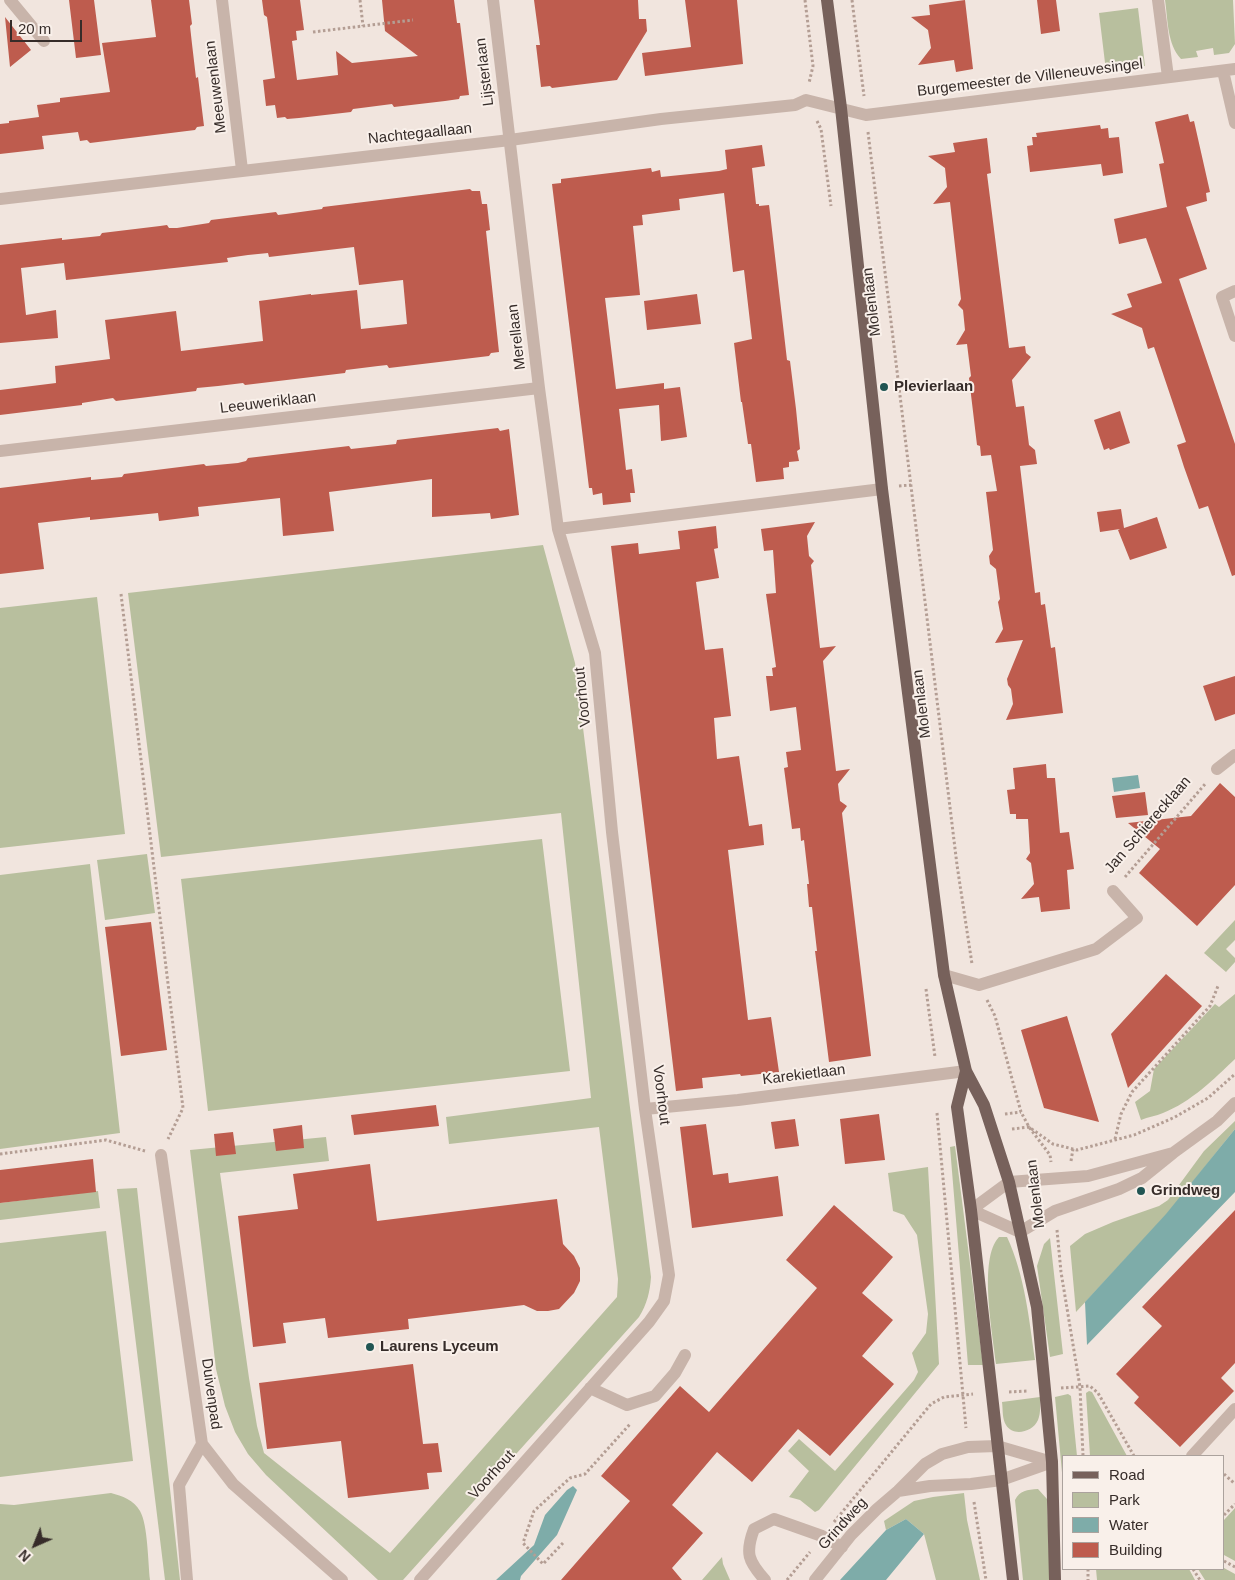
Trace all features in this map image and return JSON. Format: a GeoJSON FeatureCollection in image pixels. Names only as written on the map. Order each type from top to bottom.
{"type":"FeatureCollection","features":[{"type":"Feature","properties":{"kind":"main road","name":"Molenlaan"},"geometry":{"type":"LineString","coordinates":[[827,0],[841,108],[882,489],[944,975],[966,1071],[984,1104],[1009,1182],[1037,1306],[1052,1462],[1055,1580]]}},
{"type":"Feature","properties":{"kind":"main road","name":"Molenlaan"},"geometry":{"type":"LineString","coordinates":[[966,1071],[957,1107],[971,1210],[1013,1580]]}},
{"type":"Feature","properties":{"kind":"street"},"geometry":{"type":"LineString","coordinates":[[10,0],[44,41]]}},
{"type":"Feature","properties":{"kind":"street","name":"Meeuwenlaan"},"geometry":{"type":"LineString","coordinates":[[222,0],[242,170]]}},
{"type":"Feature","properties":{"kind":"street","name":"Lijsterlaan"},"geometry":{"type":"LineString","coordinates":[[493,0],[510,140]]}},
{"type":"Feature","properties":{"kind":"street"},"geometry":{"type":"LineString","coordinates":[[1158,0],[1168,76]]}},
{"type":"Feature","properties":{"kind":"street","name":"Burgemeester de Villeneuvesingel"},"geometry":{"type":"LineString","coordinates":[[841,108],[866,115],[1168,76],[1229,70],[1235,123]]}},
{"type":"Feature","properties":{"kind":"street","name":"Nachtegaallaan"},"geometry":{"type":"LineString","coordinates":[[0,199],[795,105],[806,100],[841,108]]}},
{"type":"Feature","properties":{"kind":"street","name":"Merellaan"},"geometry":{"type":"LineString","coordinates":[[510,140],[539,388],[558,529]]}},
{"type":"Feature","properties":{"kind":"street"},"geometry":{"type":"LineString","coordinates":[[1235,292],[1222,297],[1235,336]]}},
{"type":"Feature","properties":{"kind":"street","name":"Leeuweriklaan"},"geometry":{"type":"LineString","coordinates":[[0,451],[539,388]]}},
{"type":"Feature","properties":{"kind":"street"},"geometry":{"type":"LineString","coordinates":[[558,529],[882,489]]}},
{"type":"Feature","properties":{"kind":"street","name":"Voorhout"},"geometry":{"type":"LineString","coordinates":[[420,1580],[649,1322],[664,1301],[669,1275],[646,1109],[612,832],[595,653],[558,529]]}},
{"type":"Feature","properties":{"kind":"street"},"geometry":{"type":"LineString","coordinates":[[1218,769],[1235,755]]}},
{"type":"Feature","properties":{"kind":"street","name":"Jan Schierecklaan"},"geometry":{"type":"LineString","coordinates":[[979,985],[1096,949],[1137,918],[1113,891]]}},
{"type":"Feature","properties":{"kind":"street"},"geometry":{"type":"LineString","coordinates":[[944,975],[979,985]]}},
{"type":"Feature","properties":{"kind":"street","name":"Karekietlaan"},"geometry":{"type":"LineString","coordinates":[[646,1109],[738,1100],[966,1071]]}},
{"type":"Feature","properties":{"kind":"street"},"geometry":{"type":"LineString","coordinates":[[1173,1153],[1088,1176],[1009,1182],[971,1210],[1020,1232],[1055,1211],[1119,1189],[1142,1178],[1218,1121],[1235,1103]]}},
{"type":"Feature","properties":{"kind":"street","name":"Duivenpad"},"geometry":{"type":"LineString","coordinates":[[161,1155],[202,1444],[233,1484],[342,1580]]}},
{"type":"Feature","properties":{"kind":"street"},"geometry":{"type":"LineString","coordinates":[[590,1388],[626,1405],[655,1396],[675,1373],[685,1355]]}},
{"type":"Feature","properties":{"kind":"street"},"geometry":{"type":"LineString","coordinates":[[1193,1455],[1235,1410]]}},
{"type":"Feature","properties":{"kind":"street"},"geometry":{"type":"LineString","coordinates":[[187,1580],[179,1485],[202,1444]]}},
{"type":"Feature","properties":{"kind":"street","name":"Grindweg"},"geometry":{"type":"LineString","coordinates":[[815,1580],[877,1509],[898,1492],[925,1464],[942,1454],[968,1447],[997,1446],[1052,1462]]}},
{"type":"Feature","properties":{"kind":"street","name":"Grindweg"},"geometry":{"type":"LineString","coordinates":[[898,1492],[930,1486],[1001,1480],[1052,1462]]}},
{"type":"Feature","properties":{"kind":"street"},"geometry":{"type":"LineString","coordinates":[[765,1580],[754,1567],[748,1547],[754,1529],[774,1519],[822,1536],[842,1547]]}},
{"type":"Feature","properties":{"kind":"path"},"geometry":{"type":"LineString","coordinates":[[360,0],[363,26]]}},
{"type":"Feature","properties":{"kind":"path","name":"Molenlaan"},"geometry":{"type":"LineString","coordinates":[[852,0],[957,865],[973,971],[995,1016],[1022,1112],[1029,1128],[1050,1155],[1052,1179]]}},
{"type":"Feature","properties":{"kind":"path"},"geometry":{"type":"LineString","coordinates":[[313,32],[413,20]]}},
{"type":"Feature","properties":{"kind":"path"},"geometry":{"type":"LineString","coordinates":[[0,1154],[106,1140],[161,1155],[183,1108],[121,594]]}},
{"type":"Feature","properties":{"kind":"path","name":"Jan Schierecklaan"},"geometry":{"type":"LineString","coordinates":[[1113,891],[1218,769]]}},
{"type":"Feature","properties":{"kind":"path"},"geometry":{"type":"LineString","coordinates":[[1115,1140],[1121,1114],[1132,1092],[1210,1006],[1218,986]]}},
{"type":"Feature","properties":{"kind":"path"},"geometry":{"type":"LineString","coordinates":[[1029,1128],[1053,1144],[1077,1150],[1134,1135],[1174,1117],[1208,1098],[1235,1074]]}},
{"type":"Feature","properties":{"kind":"path"},"geometry":{"type":"LineString","coordinates":[[937,1113],[963,1395]]}},
{"type":"Feature","properties":{"kind":"path","name":"Molenlaan"},"geometry":{"type":"LineString","coordinates":[[1055,1211],[1061,1272],[1080,1387],[1083,1455]]}},
{"type":"Feature","properties":{"kind":"path"},"geometry":{"type":"LineString","coordinates":[[1080,1387],[1090,1386],[1098,1393],[1133,1455]]}},
{"type":"Feature","properties":{"kind":"path"},"geometry":{"type":"LineString","coordinates":[[563,1543],[543,1564],[522,1544],[534,1511],[570,1478],[585,1474],[655,1396]]}},
{"type":"Feature","properties":{"kind":"path"},"geometry":{"type":"LineString","coordinates":[[1225,1475],[1235,1484]]}},
{"type":"Feature","properties":{"kind":"path"},"geometry":{"type":"LineString","coordinates":[[1225,1515],[1235,1504]]}},
{"type":"Feature","properties":{"kind":"green space"},"geometry":{"type":"Polygon","coordinates":[[[1165,0],[1233,0],[1235,44],[1229,53],[1214,55],[1213,48],[1196,51],[1198,57],[1181,59],[1176,53],[1171,39],[1165,0]]]}},
{"type":"Feature","properties":{"kind":"green space"},"geometry":{"type":"Polygon","coordinates":[[[1138,8],[1145,66],[1106,71],[1099,13],[1138,8]]]}},
{"type":"Feature","properties":{"kind":"green space"},"geometry":{"type":"Polygon","coordinates":[[[543,545],[575,663],[651,1277],[650,1288],[646,1303],[639,1317],[403,1580],[378,1580],[266,1475],[248,1454],[235,1432],[225,1406],[216,1369],[190,1150],[326,1137],[329,1161],[220,1173],[249,1378],[257,1426],[264,1453],[390,1553],[617,1297],[618,1279],[599,1127],[449,1144],[446,1117],[591,1098],[561,813],[161,857],[128,593],[543,545]]]}},
{"type":"Feature","properties":{"kind":"green space"},"geometry":{"type":"Polygon","coordinates":[[[97,597],[125,834],[0,848],[0,608],[97,597]]]}},
{"type":"Feature","properties":{"kind":"green space"},"geometry":{"type":"Polygon","coordinates":[[[542,839],[570,1071],[208,1111],[181,879],[542,839]]]}},
{"type":"Feature","properties":{"kind":"green space"},"geometry":{"type":"Polygon","coordinates":[[[147,854],[155,913],[105,920],[97,860],[147,854]]]}},
{"type":"Feature","properties":{"kind":"green space"},"geometry":{"type":"Polygon","coordinates":[[[90,864],[120,1133],[0,1149],[0,875],[90,864]]]}},
{"type":"Feature","properties":{"kind":"green space"},"geometry":{"type":"Polygon","coordinates":[[[1235,920],[1235,940],[1226,949],[1235,958],[1235,962],[1226,972],[1204,953],[1235,920]]]}},
{"type":"Feature","properties":{"kind":"green space"},"geometry":{"type":"Polygon","coordinates":[[[1235,994],[1235,1059],[1202,1089],[1183,1103],[1163,1113],[1141,1120],[1135,1102],[1150,1091],[1154,1069],[1215,1004],[1219,1007],[1235,994]]]}},
{"type":"Feature","properties":{"kind":"green space"},"geometry":{"type":"Polygon","coordinates":[[[1235,1121],[1235,1129],[1167,1214],[1076,1312],[1070,1246],[1085,1234],[1159,1206],[1168,1200],[1204,1151],[1235,1121]]]}},
{"type":"Feature","properties":{"kind":"green space"},"geometry":{"type":"Polygon","coordinates":[[[955,1146],[983,1365],[968,1365],[950,1147],[955,1146]]]}},
{"type":"Feature","properties":{"kind":"green space"},"geometry":{"type":"Polygon","coordinates":[[[928,1167],[939,1364],[819,1510],[815,1512],[800,1500],[789,1497],[809,1471],[788,1451],[799,1439],[835,1471],[914,1380],[918,1372],[912,1353],[926,1333],[928,1314],[917,1235],[904,1215],[893,1211],[888,1173],[928,1167]]]}},
{"type":"Feature","properties":{"kind":"green space"},"geometry":{"type":"Polygon","coordinates":[[[137,1188],[180,1580],[165,1580],[117,1189],[137,1188]]]}},
{"type":"Feature","properties":{"kind":"green space"},"geometry":{"type":"Polygon","coordinates":[[[98,1191],[100,1208],[0,1220],[0,1203],[98,1191]]]}},
{"type":"Feature","properties":{"kind":"green space"},"geometry":{"type":"Polygon","coordinates":[[[106,1231],[133,1461],[0,1477],[0,1243],[106,1231]]]}},
{"type":"Feature","properties":{"kind":"green space"},"geometry":{"type":"Polygon","coordinates":[[[999,1237],[1007,1237],[1018,1267],[1026,1298],[1035,1360],[996,1364],[988,1298],[988,1279],[989,1262],[999,1237]]]}},
{"type":"Feature","properties":{"kind":"green space"},"geometry":{"type":"Polygon","coordinates":[[[1050,1238],[1063,1354],[1050,1357],[1037,1266],[1044,1244],[1050,1238]]]}},
{"type":"Feature","properties":{"kind":"green space"},"geometry":{"type":"Polygon","coordinates":[[[1092,1392],[1126,1455],[1090,1455],[1086,1393],[1092,1392]]]}},
{"type":"Feature","properties":{"kind":"green space"},"geometry":{"type":"Polygon","coordinates":[[[1068,1394],[1071,1396],[1077,1455],[1062,1455],[1062,1472],[1055,1397],[1068,1394]]]}},
{"type":"Feature","properties":{"kind":"green space"},"geometry":{"type":"Polygon","coordinates":[[[1040,1397],[1040,1415],[1032,1428],[1018,1432],[1009,1429],[1004,1420],[1002,1402],[1040,1397]]]}},
{"type":"Feature","properties":{"kind":"green space"},"geometry":{"type":"Polygon","coordinates":[[[1038,1489],[1047,1499],[1050,1580],[1023,1580],[1015,1500],[1022,1492],[1038,1489]]]}},
{"type":"Feature","properties":{"kind":"green space"},"geometry":{"type":"Polygon","coordinates":[[[111,1493],[131,1501],[143,1517],[150,1580],[0,1580],[0,1504],[14,1505],[111,1493]]]}},
{"type":"Feature","properties":{"kind":"green space"},"geometry":{"type":"Polygon","coordinates":[[[964,1493],[967,1520],[980,1580],[936,1580],[924,1534],[906,1519],[886,1530],[884,1521],[914,1501],[964,1493]]]}},
{"type":"Feature","properties":{"kind":"green space"},"geometry":{"type":"Polygon","coordinates":[[[1235,1508],[1235,1561],[1225,1556],[1225,1519],[1235,1508]]]}},
{"type":"Feature","properties":{"kind":"green space"},"geometry":{"type":"Polygon","coordinates":[[[722,1557],[730,1580],[702,1580],[722,1557]]]}},
{"type":"Feature","properties":{"kind":"green space"},"geometry":{"type":"Polygon","coordinates":[[[1225,1569],[1235,1574],[1235,1580],[1205,1580],[1199,1570],[1225,1569]]]}},
{"type":"Feature","properties":{"kind":"green space"},"geometry":{"type":"Polygon","coordinates":[[[1096,1570],[1190,1570],[1195,1580],[1097,1580],[1096,1570]]]}},
{"type":"Feature","properties":{"kind":"water"},"geometry":{"type":"Polygon","coordinates":[[[1138,775],[1140,788],[1114,792],[1112,778],[1138,775]]]}},
{"type":"Feature","properties":{"kind":"water"},"geometry":{"type":"Polygon","coordinates":[[[1235,1129],[1235,1192],[1087,1345],[1085,1302],[1166,1214],[1235,1129]]]}},
{"type":"Feature","properties":{"kind":"water"},"geometry":{"type":"Polygon","coordinates":[[[573,1486],[577,1490],[557,1535],[521,1576],[520,1580],[496,1580],[534,1545],[545,1515],[567,1490],[573,1486]]]}},
{"type":"Feature","properties":{"kind":"water"},"geometry":{"type":"Polygon","coordinates":[[[906,1519],[924,1534],[886,1580],[840,1580],[886,1530],[906,1519]]]}},
{"type":"Feature","properties":{"kind":"building"},"geometry":{"type":"Polygon","coordinates":[[[69,0],[94,0],[101,55],[76,58],[69,0]]]}},
{"type":"Feature","properties":{"kind":"building"},"geometry":{"type":"Polygon","coordinates":[[[151,0],[189,0],[196,78],[198,77],[204,126],[197,127],[195,130],[90,143],[87,140],[80,141],[78,132],[42,136],[44,149],[0,154],[0,124],[39,117],[37,105],[60,102],[60,98],[110,92],[102,43],[156,37],[151,0]]]}},
{"type":"Feature","properties":{"kind":"building"},"geometry":{"type":"Polygon","coordinates":[[[262,0],[300,0],[304,30],[296,31],[297,40],[292,41],[297,80],[338,75],[336,51],[352,63],[418,56],[385,31],[382,0],[454,0],[457,23],[460,23],[469,95],[445,101],[394,107],[392,104],[353,109],[351,112],[287,119],[285,117],[277,118],[275,105],[266,106],[263,80],[275,78],[267,17],[264,15],[262,0]]]}},
{"type":"Feature","properties":{"kind":"building"},"geometry":{"type":"Polygon","coordinates":[[[534,0],[638,0],[639,19],[646,19],[647,31],[617,80],[552,88],[550,86],[541,87],[536,45],[540,45],[534,0]]]}},
{"type":"Feature","properties":{"kind":"building"},"geometry":{"type":"Polygon","coordinates":[[[685,0],[737,0],[743,64],[645,76],[642,53],[691,47],[685,0]]]}},
{"type":"Feature","properties":{"kind":"building"},"geometry":{"type":"Polygon","coordinates":[[[965,0],[973,69],[956,72],[954,60],[918,65],[931,48],[928,30],[911,17],[930,15],[929,5],[965,0]]]}},
{"type":"Feature","properties":{"kind":"building"},"geometry":{"type":"Polygon","coordinates":[[[1037,0],[1056,0],[1060,31],[1041,34],[1037,0]]]}},
{"type":"Feature","properties":{"kind":"building"},"geometry":{"type":"Polygon","coordinates":[[[5,17],[31,50],[10,67],[5,17]]]}},
{"type":"Feature","properties":{"kind":"building"},"geometry":{"type":"Polygon","coordinates":[[[1188,114],[1190,122],[1194,121],[1210,192],[1206,193],[1207,201],[1186,207],[1207,269],[1179,279],[1235,444],[1235,575],[1232,576],[1208,506],[1199,509],[1184,467],[1177,445],[1186,442],[1154,347],[1148,349],[1142,328],[1111,314],[1132,307],[1127,294],[1162,283],[1146,238],[1119,244],[1114,219],[1167,207],[1159,164],[1164,163],[1155,122],[1188,114]]]}},
{"type":"Feature","properties":{"kind":"building"},"geometry":{"type":"Polygon","coordinates":[[[1100,125],[1101,129],[1108,128],[1109,138],[1119,137],[1123,173],[1103,176],[1101,164],[1030,172],[1027,146],[1033,145],[1032,137],[1037,137],[1036,133],[1100,125]]]}},
{"type":"Feature","properties":{"kind":"building"},"geometry":{"type":"Polygon","coordinates":[[[987,138],[991,173],[987,174],[1009,348],[1025,346],[1026,353],[1031,357],[1012,380],[1016,407],[1024,406],[1029,445],[1035,450],[1037,464],[1020,466],[1035,593],[1040,592],[1041,605],[1045,604],[1051,648],[1055,647],[1063,713],[1006,720],[1013,704],[1011,689],[1007,679],[1023,640],[995,643],[1003,629],[998,602],[1000,599],[996,569],[990,564],[989,556],[993,550],[986,492],[997,491],[991,455],[981,456],[980,446],[977,445],[967,344],[956,345],[965,330],[963,310],[958,305],[961,299],[950,202],[933,204],[947,187],[945,168],[928,156],[955,152],[953,143],[987,138]]]}},
{"type":"Feature","properties":{"kind":"building"},"geometry":{"type":"Polygon","coordinates":[[[762,145],[765,166],[752,168],[756,204],[759,204],[759,206],[769,205],[787,360],[790,361],[796,409],[800,449],[797,451],[799,461],[789,462],[789,467],[783,468],[784,479],[756,482],[751,444],[748,444],[741,402],[734,343],[752,339],[744,270],[733,272],[724,193],[679,199],[680,210],[642,215],[643,225],[633,226],[640,295],[605,298],[616,389],[664,383],[664,389],[680,387],[687,437],[661,441],[659,405],[619,409],[626,470],[632,469],[635,493],[630,493],[631,502],[603,505],[602,493],[593,495],[592,488],[589,488],[552,184],[561,183],[561,179],[651,168],[652,172],[660,170],[661,177],[719,171],[727,169],[725,150],[762,145]]]}},
{"type":"Feature","properties":{"kind":"building"},"geometry":{"type":"Polygon","coordinates":[[[470,189],[472,191],[480,191],[482,204],[487,204],[490,230],[486,231],[499,352],[491,353],[489,356],[389,368],[387,365],[378,366],[346,370],[345,373],[245,385],[243,383],[197,388],[196,391],[116,401],[113,398],[82,403],[82,405],[0,415],[0,390],[56,383],[55,366],[110,359],[105,320],[176,311],[181,351],[263,341],[259,301],[357,290],[361,329],[407,324],[403,280],[359,285],[354,247],[269,257],[268,253],[248,255],[227,258],[228,262],[66,280],[64,263],[21,268],[26,315],[56,310],[58,338],[0,343],[0,245],[100,236],[102,233],[167,225],[169,228],[177,228],[209,223],[211,220],[276,212],[278,215],[322,209],[323,207],[470,189]]]}},
{"type":"Feature","properties":{"kind":"building"},"geometry":{"type":"Polygon","coordinates":[[[697,294],[701,324],[647,330],[644,301],[697,294]]]}},
{"type":"Feature","properties":{"kind":"building"},"geometry":{"type":"Polygon","coordinates":[[[1120,411],[1130,443],[1110,450],[1109,448],[1104,450],[1094,420],[1120,411]]]}},
{"type":"Feature","properties":{"kind":"building"},"geometry":{"type":"Polygon","coordinates":[[[498,428],[500,431],[509,429],[519,515],[491,519],[490,513],[432,517],[432,479],[329,492],[334,531],[283,536],[280,498],[198,507],[199,516],[159,521],[158,513],[90,520],[90,517],[38,523],[44,569],[0,574],[0,488],[91,477],[91,480],[122,477],[124,474],[204,464],[206,466],[238,463],[246,461],[248,458],[349,446],[351,449],[396,444],[397,440],[498,428]]]}},
{"type":"Feature","properties":{"kind":"building"},"geometry":{"type":"Polygon","coordinates":[[[1121,509],[1124,528],[1157,517],[1167,548],[1130,560],[1118,530],[1120,529],[1100,532],[1097,512],[1121,509]]]}},
{"type":"Feature","properties":{"kind":"building"},"geometry":{"type":"Polygon","coordinates":[[[815,522],[807,536],[809,556],[814,561],[811,565],[820,648],[836,646],[823,661],[836,771],[850,769],[838,784],[840,801],[847,806],[842,813],[871,1056],[829,1062],[815,951],[817,951],[812,907],[809,907],[807,884],[809,884],[804,840],[801,841],[800,828],[792,829],[784,768],[788,767],[786,752],[801,750],[796,707],[770,711],[766,676],[773,676],[772,668],[776,667],[766,594],[776,593],[773,550],[764,551],[761,529],[815,522]]]}},
{"type":"Feature","properties":{"kind":"building"},"geometry":{"type":"Polygon","coordinates":[[[716,526],[718,548],[714,549],[719,578],[696,582],[705,650],[723,648],[727,681],[731,716],[714,718],[717,759],[739,756],[749,826],[762,824],[764,845],[728,850],[748,1020],[771,1017],[779,1072],[702,1078],[703,1088],[676,1091],[611,546],[638,543],[639,554],[680,549],[678,531],[716,526]]]}},
{"type":"Feature","properties":{"kind":"building"},"geometry":{"type":"Polygon","coordinates":[[[1235,676],[1235,714],[1215,721],[1203,686],[1235,676]]]}},
{"type":"Feature","properties":{"kind":"building"},"geometry":{"type":"Polygon","coordinates":[[[1046,764],[1047,778],[1055,778],[1060,833],[1069,832],[1074,869],[1067,870],[1070,909],[1041,912],[1039,897],[1021,899],[1034,884],[1031,863],[1026,859],[1030,853],[1028,819],[1016,819],[1016,814],[1010,814],[1007,790],[1015,789],[1013,768],[1046,764]]]}},
{"type":"Feature","properties":{"kind":"building"},"geometry":{"type":"Polygon","coordinates":[[[1220,783],[1235,797],[1235,885],[1197,926],[1139,873],[1160,849],[1128,823],[1191,816],[1220,783]]]}},
{"type":"Feature","properties":{"kind":"building"},"geometry":{"type":"Polygon","coordinates":[[[1145,792],[1148,815],[1116,818],[1112,796],[1145,792]]]}},
{"type":"Feature","properties":{"kind":"building"},"geometry":{"type":"Polygon","coordinates":[[[151,922],[167,1050],[121,1056],[105,927],[151,922]]]}},
{"type":"Feature","properties":{"kind":"building"},"geometry":{"type":"Polygon","coordinates":[[[1166,974],[1202,1006],[1128,1088],[1111,1034],[1166,974]]]}},
{"type":"Feature","properties":{"kind":"building"},"geometry":{"type":"Polygon","coordinates":[[[1067,1016],[1099,1122],[1044,1108],[1021,1030],[1067,1016]]]}},
{"type":"Feature","properties":{"kind":"building"},"geometry":{"type":"Polygon","coordinates":[[[436,1105],[439,1126],[354,1135],[351,1115],[436,1105]]]}},
{"type":"Feature","properties":{"kind":"building"},"geometry":{"type":"Polygon","coordinates":[[[879,1114],[885,1160],[845,1164],[840,1119],[879,1114]]]}},
{"type":"Feature","properties":{"kind":"building"},"geometry":{"type":"Polygon","coordinates":[[[795,1119],[799,1146],[775,1149],[771,1122],[795,1119]]]}},
{"type":"Feature","properties":{"kind":"building"},"geometry":{"type":"Polygon","coordinates":[[[706,1124],[713,1175],[728,1173],[729,1183],[778,1176],[783,1216],[692,1228],[680,1127],[706,1124]]]}},
{"type":"Feature","properties":{"kind":"building"},"geometry":{"type":"Polygon","coordinates":[[[302,1125],[304,1148],[276,1151],[273,1129],[302,1125]]]}},
{"type":"Feature","properties":{"kind":"building"},"geometry":{"type":"Polygon","coordinates":[[[233,1132],[236,1154],[216,1156],[214,1134],[233,1132]]]}},
{"type":"Feature","properties":{"kind":"building"},"geometry":{"type":"Polygon","coordinates":[[[93,1159],[96,1192],[0,1203],[0,1170],[93,1159]]]}},
{"type":"Feature","properties":{"kind":"building"},"geometry":{"type":"Polygon","coordinates":[[[370,1164],[377,1221],[557,1199],[563,1244],[574,1256],[580,1268],[580,1281],[574,1293],[559,1309],[537,1311],[524,1305],[408,1319],[409,1329],[328,1338],[325,1318],[283,1323],[286,1343],[253,1347],[238,1216],[298,1209],[293,1174],[370,1164]]]}},
{"type":"Feature","properties":{"kind":"building"},"geometry":{"type":"Polygon","coordinates":[[[834,1205],[893,1257],[862,1293],[893,1320],[862,1356],[894,1384],[830,1456],[798,1429],[752,1482],[717,1452],[672,1505],[703,1533],[672,1568],[682,1580],[561,1580],[630,1501],[601,1476],[680,1386],[709,1412],[817,1288],[786,1260],[834,1205]]]}},
{"type":"Feature","properties":{"kind":"building"},"geometry":{"type":"Polygon","coordinates":[[[1235,1210],[1235,1363],[1221,1378],[1234,1391],[1180,1447],[1134,1403],[1139,1397],[1116,1374],[1162,1326],[1142,1307],[1235,1210]]]}},
{"type":"Feature","properties":{"kind":"building"},"geometry":{"type":"Polygon","coordinates":[[[413,1364],[423,1444],[438,1443],[442,1472],[427,1473],[429,1489],[348,1498],[341,1441],[267,1449],[259,1383],[413,1364]]]}},
{"type":"Feature","properties":{"kind":"place","name":"Plevierlaan"},"geometry":{"type":"Point","coordinates":[884,387]}},
{"type":"Feature","properties":{"kind":"place","name":"Grindweg"},"geometry":{"type":"Point","coordinates":[1141,1191]}},
{"type":"Feature","properties":{"kind":"place","name":"Laurens Lyceum"},"geometry":{"type":"Point","coordinates":[370,1347]}}]}
